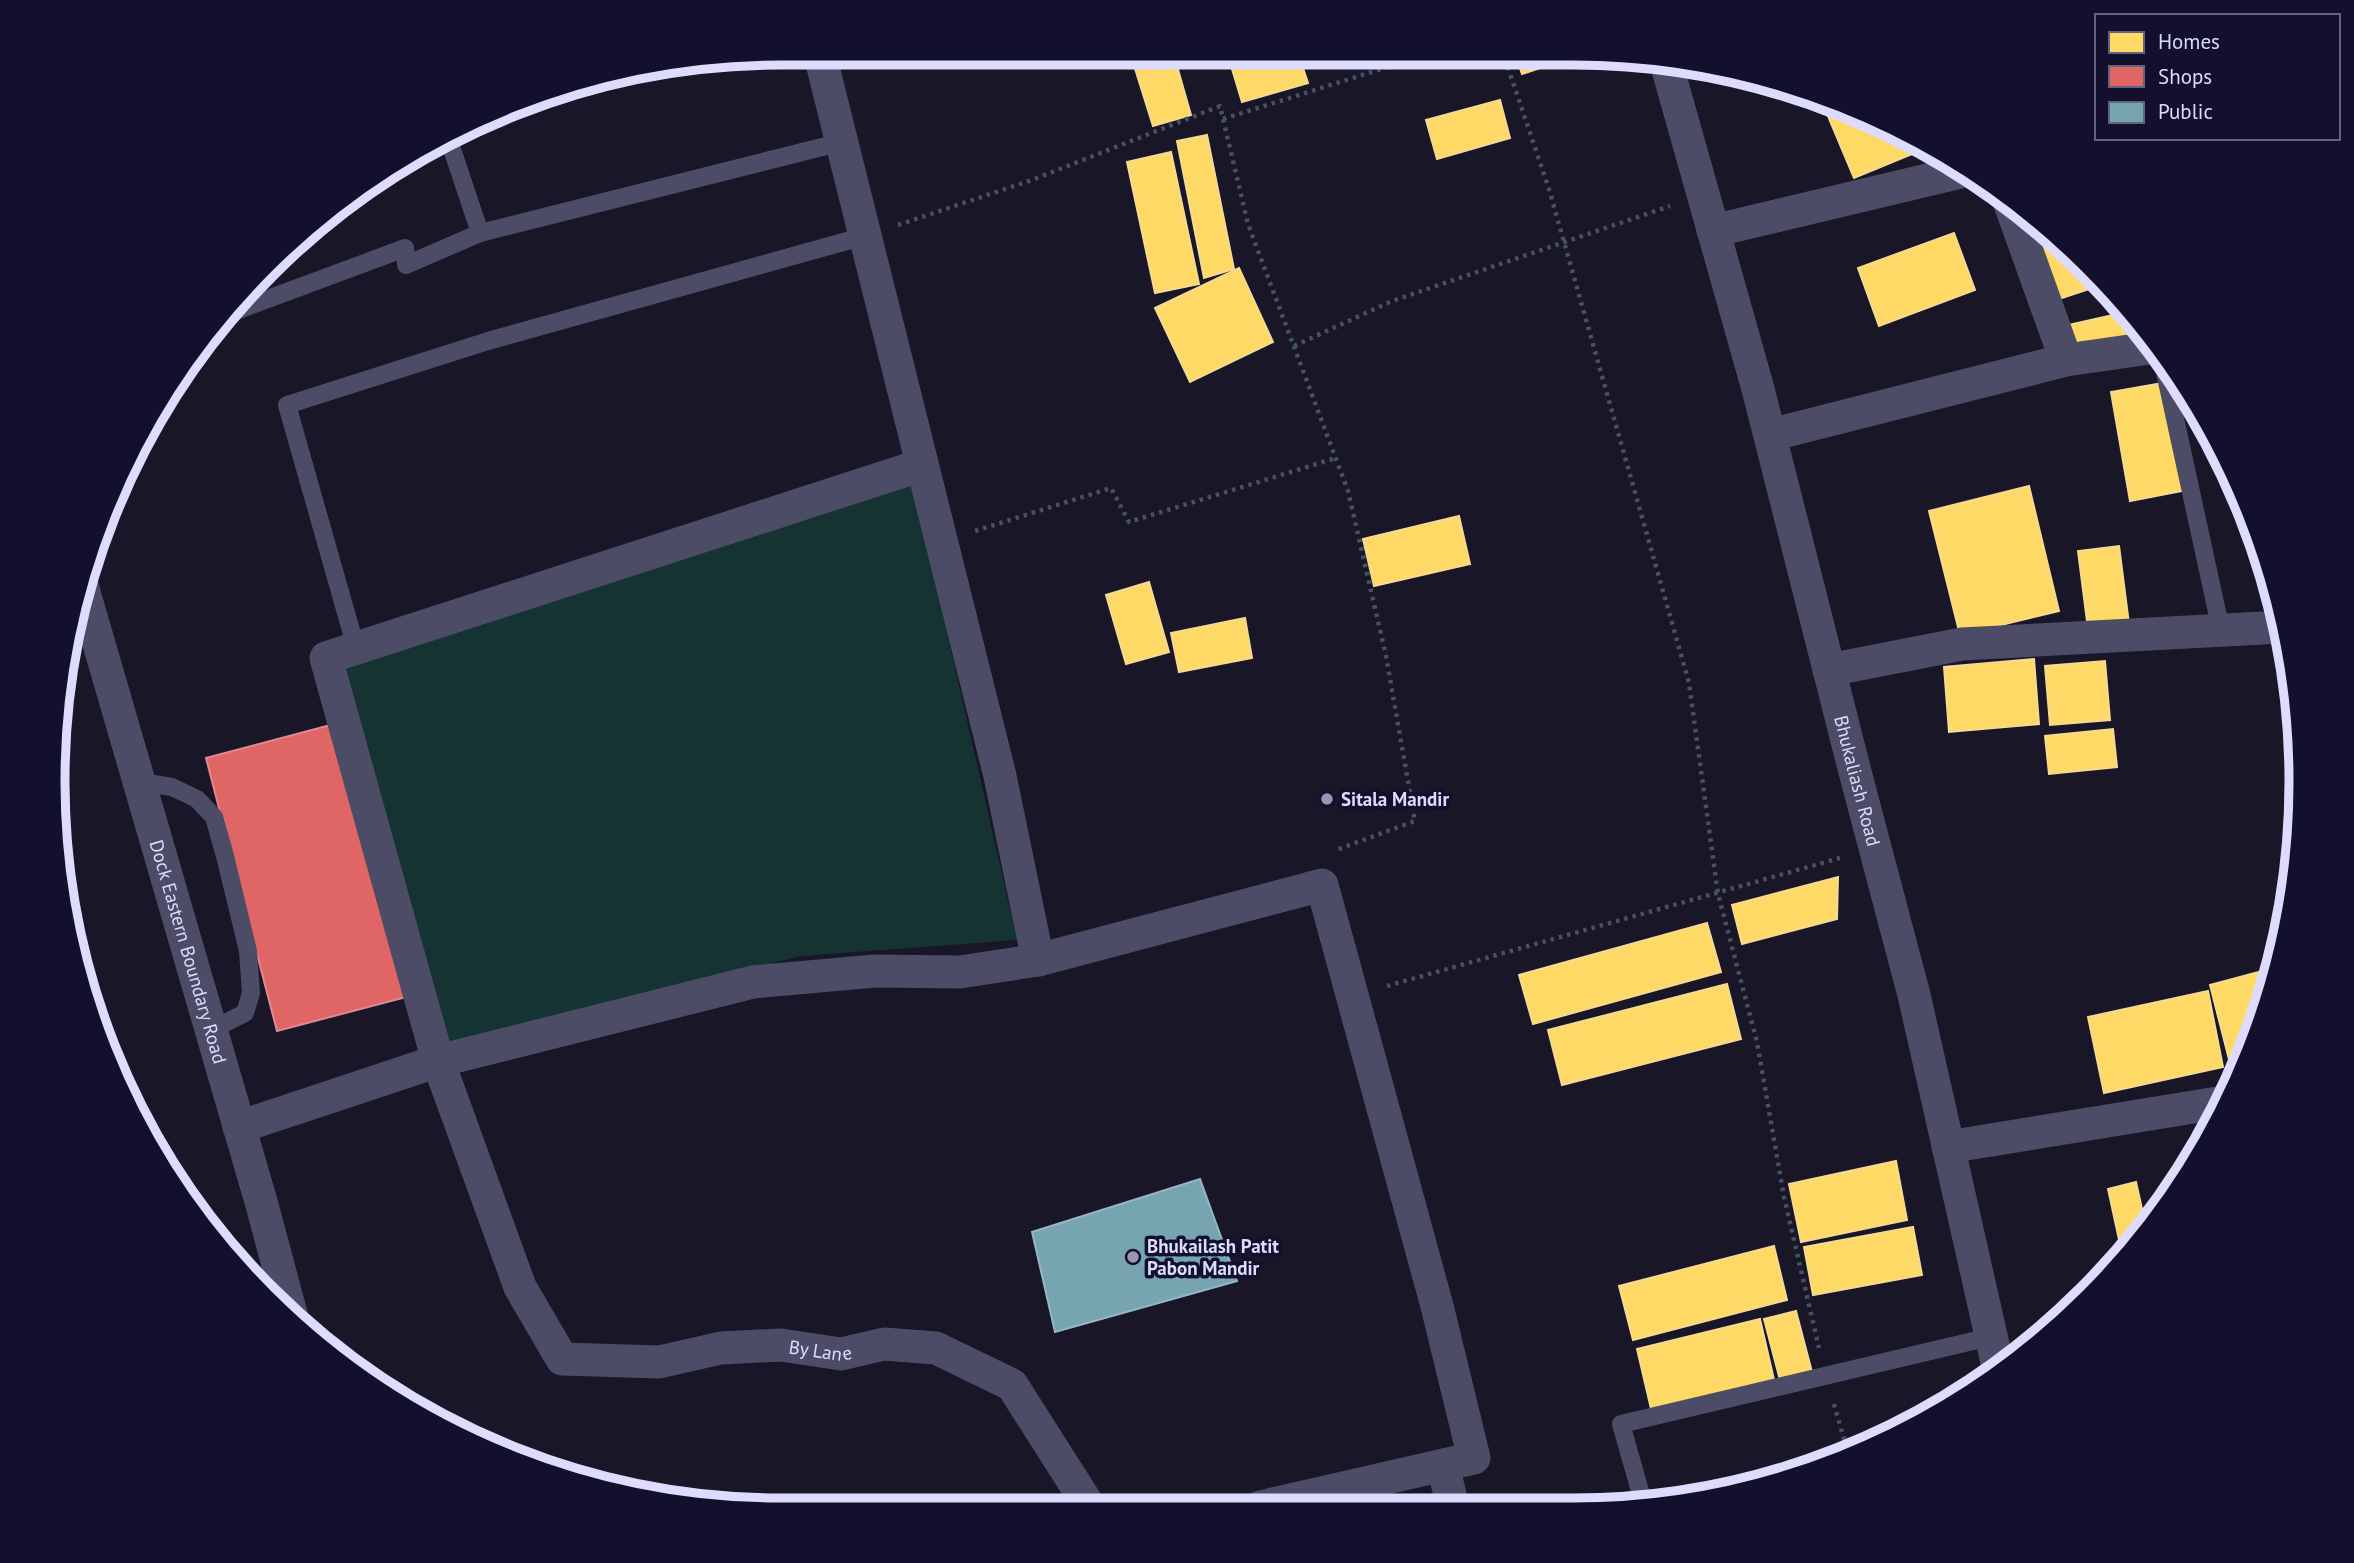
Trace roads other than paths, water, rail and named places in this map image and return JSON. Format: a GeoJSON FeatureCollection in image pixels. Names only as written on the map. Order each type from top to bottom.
{"type":"FeatureCollection","features":[{"type":"Feature","properties":{"kind":"street"},"geometry":{"type":"LineString","coordinates":[[823,65],[1000,776],[1038,960]]}},
{"type":"Feature","properties":{"kind":"street","name":"Bhukaliash Road"},"geometry":{"type":"LineString","coordinates":[[1668,71],[1770,435],[1914,995],[1996,1359]]}},
{"type":"Feature","properties":{"kind":"street"},"geometry":{"type":"LineString","coordinates":[[1713,231],[1952,174]]}},
{"type":"Feature","properties":{"kind":"street"},"geometry":{"type":"LineString","coordinates":[[2015,218],[2066,360]]}},
{"type":"Feature","properties":{"kind":"street"},"geometry":{"type":"LineString","coordinates":[[1770,435],[2066,360],[2144,349]]}},
{"type":"Feature","properties":{"kind":"street"},"geometry":{"type":"LineString","coordinates":[[438,1061],[326,657],[922,465]]}},
{"type":"Feature","properties":{"kind":"street","name":"Dock Eastern Boundary Road"},"geometry":{"type":"LineString","coordinates":[[83,622],[141,782],[287,1300]]}},
{"type":"Feature","properties":{"kind":"street"},"geometry":{"type":"LineString","coordinates":[[1829,670],[1962,644],[2272,627]]}},
{"type":"Feature","properties":{"kind":"street"},"geometry":{"type":"LineString","coordinates":[[239,1127],[438,1061],[753,982],[875,971],[960,972],[1038,960],[1322,885],[1437,1306],[1474,1458],[1300,1498]]}},
{"type":"Feature","properties":{"kind":"street","name":"By Lane"},"geometry":{"type":"LineString","coordinates":[[438,1061],[520,1287],[562,1359],[659,1362],[721,1348],[781,1345],[841,1354],[884,1344],[936,1348],[1012,1385],[1084,1498]]}},
{"type":"Feature","properties":{"kind":"street"},"geometry":{"type":"LineString","coordinates":[[1948,1147],[2212,1104]]}},
{"type":"Feature","properties":{"kind":"street"},"geometry":{"type":"LineString","coordinates":[[1443,1465],[1451,1498]]}},
{"type":"Feature","properties":{"kind":"lane"},"geometry":{"type":"LineString","coordinates":[[244,308],[405,248],[406,265],[480,233],[842,142]]}},
{"type":"Feature","properties":{"kind":"lane"},"geometry":{"type":"LineString","coordinates":[[451,146],[480,233]]}},
{"type":"Feature","properties":{"kind":"lane"},"geometry":{"type":"LineString","coordinates":[[356,648],[287,405],[488,341],[865,236]]}},
{"type":"Feature","properties":{"kind":"lane"},"geometry":{"type":"LineString","coordinates":[[2167,382],[2221,630]]}},
{"type":"Feature","properties":{"kind":"lane"},"geometry":{"type":"LineString","coordinates":[[141,782],[172,787],[197,799],[214,817],[248,951],[251,993],[245,1013],[211,1030]]}},
{"type":"Feature","properties":{"kind":"lane"},"geometry":{"type":"LineString","coordinates":[[1641,1495],[1622,1424],[1990,1337]]}},
{"type":"Feature","properties":{"kind":"place","name":"Sitala Mandir"},"geometry":{"type":"Point","coordinates":[1327,799]}},
{"type":"Feature","properties":{"kind":"place","name":"Bhukailash Patit Pabon Mandir"},"geometry":{"type":"Point","coordinates":[1133,1257]}}]}
